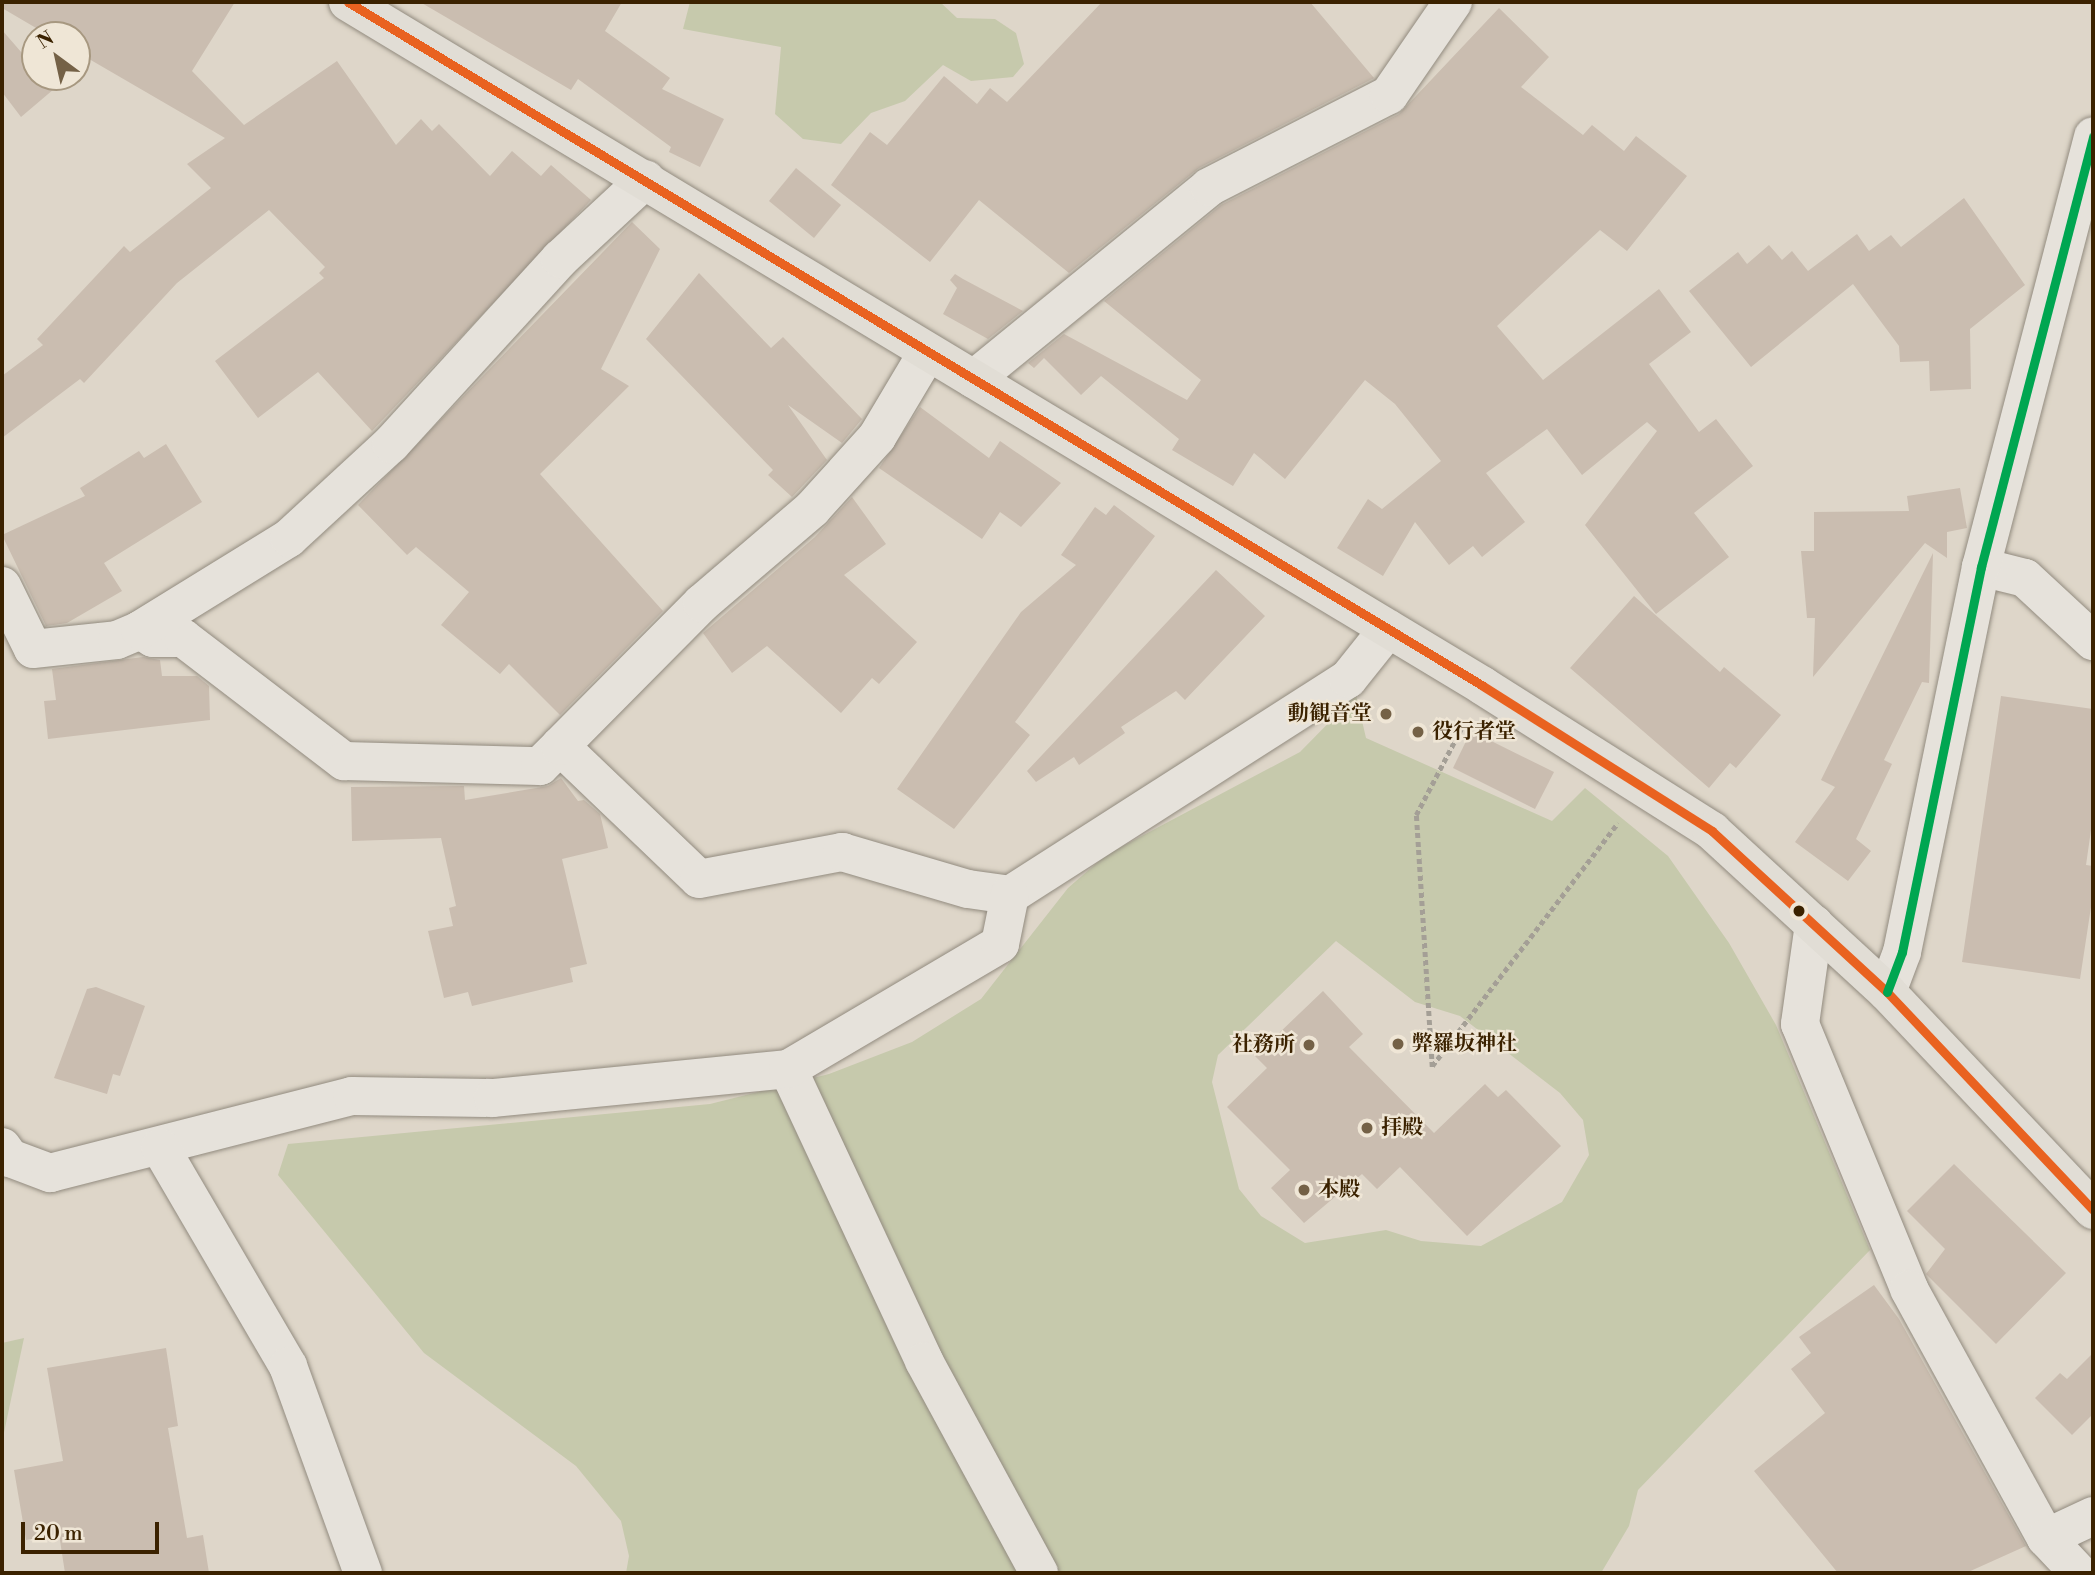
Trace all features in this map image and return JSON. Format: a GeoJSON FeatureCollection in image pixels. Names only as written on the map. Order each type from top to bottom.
{"type":"FeatureCollection","features":[{"type":"Feature","properties":{"kind":"main road"},"geometry":{"type":"LineString","coordinates":[[348,2],[646,179],[927,353],[1483,686],[1712,831],[1887,992],[2093,1210]]}},
{"type":"Feature","properties":{"kind":"street"},"geometry":{"type":"LineString","coordinates":[[974,379],[1209,187],[1389,94],[1453,2]]}},
{"type":"Feature","properties":{"kind":"street"},"geometry":{"type":"LineString","coordinates":[[1887,992],[1902,952],[1981,567],[2093,136]]}},
{"type":"Feature","properties":{"kind":"street"},"geometry":{"type":"LineString","coordinates":[[2,586],[33,649],[117,640],[140,631],[289,538],[391,444],[560,259],[646,179]]}},
{"type":"Feature","properties":{"kind":"street"},"geometry":{"type":"LineString","coordinates":[[140,631],[153,638],[183,638],[344,761],[540,766],[702,603],[812,509],[877,437],[927,353]]}},
{"type":"Feature","properties":{"kind":"street"},"geometry":{"type":"LineString","coordinates":[[1981,567],[2025,578],[2093,641]]}},
{"type":"Feature","properties":{"kind":"street"},"geometry":{"type":"LineString","coordinates":[[560,746],[699,879],[842,852],[968,889],[1010,895],[1348,678],[1388,629]]}},
{"type":"Feature","properties":{"kind":"street"},"geometry":{"type":"LineString","coordinates":[[2,1147],[10,1158],[50,1173],[352,1097],[493,1098],[788,1069],[1000,944],[1010,895]]}},
{"type":"Feature","properties":{"kind":"street"},"geometry":{"type":"LineString","coordinates":[[1814,924],[1800,1024],[1909,1289],[2046,1538],[2079,1573]]}},
{"type":"Feature","properties":{"kind":"street"},"geometry":{"type":"LineString","coordinates":[[788,1069],[924,1361],[1040,1573]]}},
{"type":"Feature","properties":{"kind":"street"},"geometry":{"type":"LineString","coordinates":[[160,1147],[288,1366],[363,1573]]}},
{"type":"Feature","properties":{"kind":"street"},"geometry":{"type":"LineString","coordinates":[[2046,1538],[2093,1516]]}},
{"type":"Feature","properties":{"kind":"path"},"geometry":{"type":"LineString","coordinates":[[1483,686],[1416,815],[1432,1067],[1643,789]]}},
{"type":"Feature","properties":{"kind":"green space"},"geometry":{"type":"Polygon","coordinates":[[[690,2],[940,2],[957,18],[995,19],[1016,33],[1024,64],[1013,77],[971,81],[943,65],[905,101],[871,113],[841,144],[803,139],[775,114],[781,47],[683,29],[690,2]]]}},
{"type":"Feature","properties":{"kind":"green space"},"geometry":{"type":"Polygon","coordinates":[[[1356,695],[1366,738],[1552,821],[1585,788],[1668,856],[1729,943],[1776,1025],[1870,1250],[1638,1490],[1629,1526],[1601,1573],[626,1573],[629,1556],[621,1521],[576,1466],[424,1353],[278,1175],[288,1144],[710,1104],[829,1074],[912,1042],[981,999],[1068,888],[1106,855],[1300,752],[1356,695]],[[1336,941],[1218,1055],[1212,1082],[1239,1189],[1261,1216],[1305,1243],[1386,1230],[1421,1241],[1481,1246],[1562,1202],[1589,1155],[1583,1120],[1560,1093],[1460,1016],[1415,1002],[1336,941]]]}},
{"type":"Feature","properties":{"kind":"green space"},"geometry":{"type":"Polygon","coordinates":[[[24,1338],[2,1442],[2,1343],[24,1338]]]}},
{"type":"Feature","properties":{"kind":"building"},"geometry":{"type":"Polygon","coordinates":[[[2,2],[235,2],[192,71],[244,125],[337,61],[396,145],[421,119],[432,131],[439,124],[490,176],[512,151],[541,176],[551,165],[591,200],[372,431],[318,372],[258,418],[215,361],[324,278],[319,273],[325,267],[269,210],[177,283],[84,383],[80,379],[2,438],[2,376],[43,345],[37,339],[124,246],[130,252],[211,188],[187,164],[225,138],[91,60],[91,21],[24,21],[2,8],[2,2]]]}},
{"type":"Feature","properties":{"kind":"building"},"geometry":{"type":"Polygon","coordinates":[[[420,2],[622,2],[605,31],[670,78],[662,89],[724,119],[700,167],[669,152],[671,147],[578,79],[571,90],[420,2]]]}},
{"type":"Feature","properties":{"kind":"building"},"geometry":{"type":"Polygon","coordinates":[[[1102,2],[1310,2],[1374,78],[1199,168],[1069,273],[979,200],[930,262],[831,185],[870,132],[887,145],[944,76],[977,104],[990,88],[1007,102],[1102,2]]]}},
{"type":"Feature","properties":{"kind":"building"},"geometry":{"type":"Polygon","coordinates":[[[1499,8],[1549,57],[1521,87],[1583,135],[1592,125],[1624,151],[1636,136],[1687,176],[1627,251],[1600,230],[1497,326],[1543,380],[1659,289],[1691,332],[1649,364],[1699,432],[1716,419],[1753,466],[1694,513],[1729,557],[1656,614],[1585,525],[1657,431],[1647,422],[1582,475],[1547,429],[1486,473],[1525,522],[1482,557],[1473,546],[1449,565],[1415,522],[1383,576],[1337,548],[1368,499],[1382,509],[1441,461],[1395,404],[1365,380],[1285,479],[1254,453],[1233,486],[1172,450],[1179,439],[1101,376],[1081,395],[1044,358],[1034,368],[1028,363],[1064,334],[1187,400],[1201,380],[1104,301],[1221,205],[1399,114],[1499,8]]]}},
{"type":"Feature","properties":{"kind":"building"},"geometry":{"type":"Polygon","coordinates":[[[2,30],[21,52],[21,91],[52,91],[21,117],[2,92],[2,30]]]}},
{"type":"Feature","properties":{"kind":"building"},"geometry":{"type":"Polygon","coordinates":[[[796,168],[841,205],[814,238],[769,201],[796,168]]]}},
{"type":"Feature","properties":{"kind":"building"},"geometry":{"type":"Polygon","coordinates":[[[1964,198],[2025,285],[1970,329],[1971,389],[1930,391],[1929,361],[1900,362],[1899,346],[1853,284],[1751,367],[1689,291],[1738,252],[1747,264],[1769,245],[1782,260],[1792,251],[1808,271],[1857,234],[1869,251],[1891,235],[1901,247],[1964,198]]]}},
{"type":"Feature","properties":{"kind":"building"},"geometry":{"type":"Polygon","coordinates":[[[632,222],[660,249],[601,369],[629,386],[540,474],[663,611],[560,715],[509,664],[500,674],[441,625],[469,592],[416,547],[407,555],[358,505],[632,222]]]}},
{"type":"Feature","properties":{"kind":"building"},"geometry":{"type":"Polygon","coordinates":[[[699,273],[771,348],[783,337],[862,419],[842,443],[788,405],[827,460],[792,497],[768,475],[773,470],[646,339],[699,273]]]}},
{"type":"Feature","properties":{"kind":"building"},"geometry":{"type":"Polygon","coordinates":[[[955,274],[1023,311],[988,339],[943,314],[957,288],[950,280],[955,274]]]}},
{"type":"Feature","properties":{"kind":"building"},"geometry":{"type":"Polygon","coordinates":[[[920,407],[989,458],[1000,441],[1061,483],[1021,527],[1000,512],[982,539],[879,468],[920,407]]]}},
{"type":"Feature","properties":{"kind":"building"},"geometry":{"type":"Polygon","coordinates":[[[166,444],[202,502],[104,563],[122,591],[67,623],[46,626],[2,535],[85,496],[80,488],[139,451],[144,458],[166,444]]]}},
{"type":"Feature","properties":{"kind":"building"},"geometry":{"type":"Polygon","coordinates":[[[1960,488],[1967,528],[1947,532],[1947,558],[1925,543],[1813,677],[1815,618],[1807,618],[1801,551],[1814,551],[1814,512],[1909,511],[1907,496],[1960,488]]]}},
{"type":"Feature","properties":{"kind":"building"},"geometry":{"type":"Polygon","coordinates":[[[852,497],[886,544],[844,575],[917,642],[879,684],[872,678],[841,713],[767,646],[732,673],[703,633],[815,537],[852,497]]]}},
{"type":"Feature","properties":{"kind":"building"},"geometry":{"type":"Polygon","coordinates":[[[1114,505],[1155,536],[1015,722],[1030,735],[954,829],[897,789],[1021,612],[1076,565],[1061,555],[1095,507],[1106,515],[1114,505]]]}},
{"type":"Feature","properties":{"kind":"building"},"geometry":{"type":"Polygon","coordinates":[[[1933,553],[1929,683],[1922,682],[1884,760],[1892,764],[1856,839],[1871,851],[1848,881],[1795,842],[1835,787],[1821,780],[1933,553]]]}},
{"type":"Feature","properties":{"kind":"building"},"geometry":{"type":"Polygon","coordinates":[[[1216,570],[1265,616],[1185,700],[1176,691],[1121,727],[1125,733],[1079,765],[1074,757],[1036,782],[1027,771],[1216,570]]]}},
{"type":"Feature","properties":{"kind":"building"},"geometry":{"type":"Polygon","coordinates":[[[1634,596],[1720,672],[1724,667],[1781,715],[1736,768],[1730,763],[1709,788],[1570,668],[1634,596]]]}},
{"type":"Feature","properties":{"kind":"building"},"geometry":{"type":"Polygon","coordinates":[[[143,657],[160,660],[162,676],[197,676],[209,686],[210,720],[48,739],[44,701],[56,700],[52,669],[143,657]]]}},
{"type":"Feature","properties":{"kind":"building"},"geometry":{"type":"Polygon","coordinates":[[[2001,696],[2093,709],[2093,816],[2086,865],[2093,866],[2093,894],[2080,979],[1962,962],[2001,696]]]}},
{"type":"Feature","properties":{"kind":"building"},"geometry":{"type":"Polygon","coordinates":[[[1471,731],[1554,772],[1535,809],[1453,768],[1471,731]]]}},
{"type":"Feature","properties":{"kind":"building"},"geometry":{"type":"Polygon","coordinates":[[[561,778],[578,801],[584,800],[600,814],[608,848],[562,859],[587,964],[570,968],[573,982],[472,1006],[468,992],[444,998],[428,931],[453,926],[449,908],[456,906],[441,838],[352,841],[351,787],[464,786],[465,800],[548,786],[561,778]]]}},
{"type":"Feature","properties":{"kind":"building"},"geometry":{"type":"Polygon","coordinates":[[[96,987],[145,1006],[120,1076],[113,1074],[107,1094],[54,1078],[87,989],[96,987]]]}},
{"type":"Feature","properties":{"kind":"building"},"geometry":{"type":"Polygon","coordinates":[[[1323,991],[1363,1034],[1349,1047],[1434,1133],[1485,1084],[1498,1097],[1506,1090],[1561,1146],[1467,1236],[1400,1167],[1377,1189],[1362,1174],[1304,1223],[1271,1188],[1290,1170],[1227,1107],[1267,1068],[1255,1056],[1323,991]]]}},
{"type":"Feature","properties":{"kind":"building"},"geometry":{"type":"Polygon","coordinates":[[[1954,1164],[2066,1273],[1996,1344],[1926,1274],[1945,1249],[1907,1211],[1954,1164]]]}},
{"type":"Feature","properties":{"kind":"building"},"geometry":{"type":"Polygon","coordinates":[[[1874,1285],[1899,1319],[2026,1546],[1966,1573],[1838,1573],[1754,1471],[1825,1413],[1791,1369],[1811,1353],[1799,1337],[1874,1285]]]}},
{"type":"Feature","properties":{"kind":"building"},"geometry":{"type":"Polygon","coordinates":[[[166,1348],[178,1426],[168,1428],[187,1538],[203,1535],[209,1573],[65,1573],[59,1534],[26,1540],[14,1470],[63,1461],[47,1368],[166,1348]]]}},
{"type":"Feature","properties":{"kind":"building"},"geometry":{"type":"Polygon","coordinates":[[[2093,1353],[2093,1414],[2072,1435],[2035,1398],[2060,1373],[2067,1379],[2093,1353]]]}},
{"type":"Feature","properties":{"kind":"transit line"},"geometry":{"type":"LineString","coordinates":[[348,2],[1483,686],[1712,831],[1887,992],[2093,1210]]}},
{"type":"Feature","properties":{"kind":"transit line"},"geometry":{"type":"LineString","coordinates":[[1887,992],[1902,952],[1981,567],[2093,136]]}},
{"type":"Feature","properties":{"kind":"place","name":"動観音堂"},"geometry":{"type":"Point","coordinates":[1386,714]}},
{"type":"Feature","properties":{"kind":"place","name":"役行者堂"},"geometry":{"type":"Point","coordinates":[1418,732]}},
{"type":"Feature","properties":{"kind":"place","name":"弊羅坂神社"},"geometry":{"type":"Point","coordinates":[1398,1044]}},
{"type":"Feature","properties":{"kind":"place","name":"社務所"},"geometry":{"type":"Point","coordinates":[1309,1045]}},
{"type":"Feature","properties":{"kind":"place","name":"拝殿"},"geometry":{"type":"Point","coordinates":[1367,1128]}},
{"type":"Feature","properties":{"kind":"place","name":"本殿"},"geometry":{"type":"Point","coordinates":[1304,1190]}}]}
